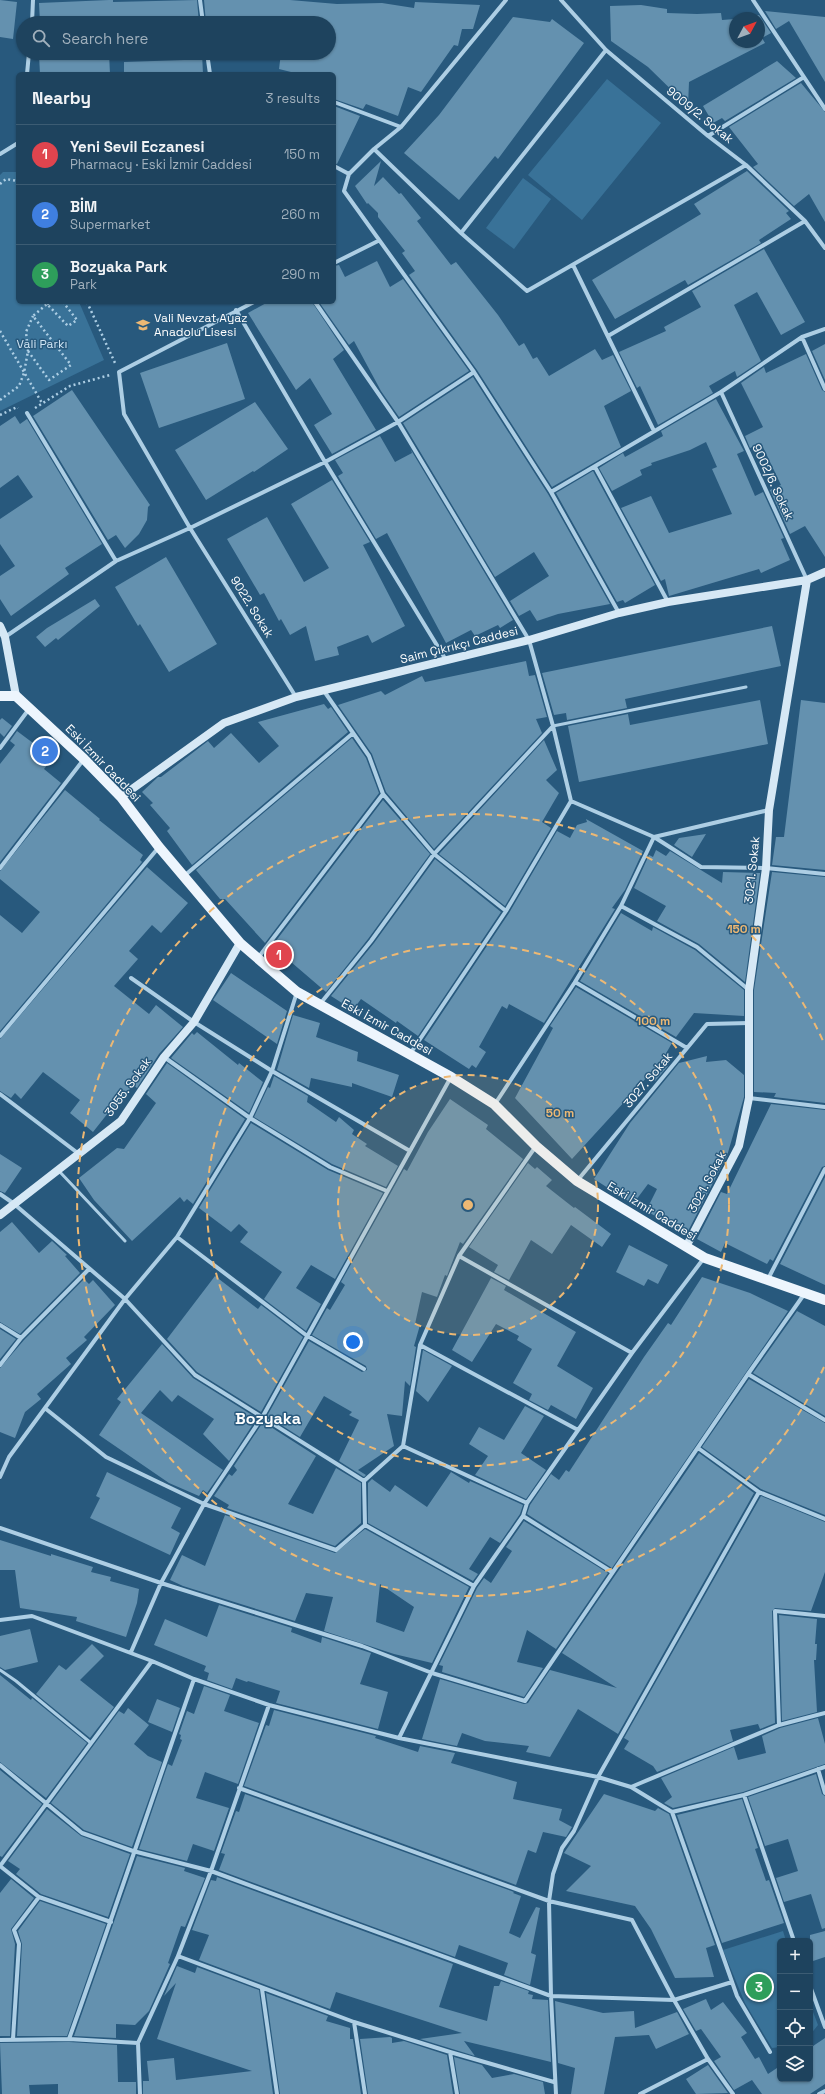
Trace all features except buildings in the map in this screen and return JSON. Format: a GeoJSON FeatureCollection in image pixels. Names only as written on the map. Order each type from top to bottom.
{"type":"FeatureCollection","features":[{"type":"Feature","properties":{"kind":"main road","name":"Saim Çıkrıkçı Caddesi"},"geometry":{"type":"LineString","coordinates":[[121,797],[224,723],[296,697],[528,640],[619,613],[668,602],[807,580],[825,572]]}},
{"type":"Feature","properties":{"kind":"main road","name":"3021. Sokak"},"geometry":{"type":"LineString","coordinates":[[686,1247],[739,1146],[749,1098],[749,990],[766,868],[769,810],[807,580]]}},
{"type":"Feature","properties":{"kind":"main road"},"geometry":{"type":"LineString","coordinates":[[0,626],[5,637],[16,696],[0,696]]}},
{"type":"Feature","properties":{"kind":"main road","name":"Eski İzmir Caddesi"},"geometry":{"type":"LineString","coordinates":[[16,696],[84,759],[121,797],[159,847],[240,943],[297,992],[451,1077],[494,1104],[536,1146],[577,1181],[686,1247],[705,1258],[825,1300]]}},
{"type":"Feature","properties":{"kind":"main road","name":"3055. Sokak"},"geometry":{"type":"LineString","coordinates":[[0,1214],[13,1202],[80,1154],[121,1121],[164,1057],[194,1022],[240,943]]}},
{"type":"Feature","properties":{"kind":"street"},"geometry":{"type":"LineString","coordinates":[[33,16],[34,0]]}},
{"type":"Feature","properties":{"kind":"street"},"geometry":{"type":"LineString","coordinates":[[200,0],[202,16]]}},
{"type":"Feature","properties":{"kind":"street"},"geometry":{"type":"LineString","coordinates":[[506,0],[401,127],[374,149],[349,174],[344,191],[378,241],[474,372],[551,492],[619,613]]}},
{"type":"Feature","properties":{"kind":"street","name":"9009/2. Sokak"},"geometry":{"type":"LineString","coordinates":[[561,0],[606,50],[708,136],[746,165],[805,221],[825,248]]}},
{"type":"Feature","properties":{"kind":"street"},"geometry":{"type":"LineString","coordinates":[[753,0],[825,109]]}},
{"type":"Feature","properties":{"kind":"street"},"geometry":{"type":"LineString","coordinates":[[461,233],[606,50]]}},
{"type":"Feature","properties":{"kind":"street"},"geometry":{"type":"LineString","coordinates":[[27,72],[28,60]]}},
{"type":"Feature","properties":{"kind":"street"},"geometry":{"type":"LineString","coordinates":[[208,60],[210,72]]}},
{"type":"Feature","properties":{"kind":"street"},"geometry":{"type":"LineString","coordinates":[[708,136],[804,77]]}},
{"type":"Feature","properties":{"kind":"street"},"geometry":{"type":"LineString","coordinates":[[336,103],[401,127]]}},
{"type":"Feature","properties":{"kind":"street"},"geometry":{"type":"LineString","coordinates":[[0,154],[16,144]]}},
{"type":"Feature","properties":{"kind":"street"},"geometry":{"type":"LineString","coordinates":[[374,149],[461,233],[527,291],[746,165]]}},
{"type":"Feature","properties":{"kind":"street"},"geometry":{"type":"LineString","coordinates":[[336,167],[349,174]]}},
{"type":"Feature","properties":{"kind":"street"},"geometry":{"type":"LineString","coordinates":[[608,336],[805,221]]}},
{"type":"Feature","properties":{"kind":"street"},"geometry":{"type":"LineString","coordinates":[[336,262],[378,241]]}},
{"type":"Feature","properties":{"kind":"street"},"geometry":{"type":"LineString","coordinates":[[572,265],[654,431]]}},
{"type":"Feature","properties":{"kind":"street"},"geometry":{"type":"LineString","coordinates":[[119,372],[250,304]]}},
{"type":"Feature","properties":{"kind":"street"},"geometry":{"type":"LineString","coordinates":[[316,304],[398,422],[528,640],[553,726],[571,801],[506,911],[410,1055]]}},
{"type":"Feature","properties":{"kind":"street"},"geometry":{"type":"LineString","coordinates":[[236,310],[325,462],[446,660]]}},
{"type":"Feature","properties":{"kind":"street"},"geometry":{"type":"LineString","coordinates":[[551,492],[721,392],[802,337],[825,329]]}},
{"type":"Feature","properties":{"kind":"street"},"geometry":{"type":"LineString","coordinates":[[802,337],[825,389]]}},
{"type":"Feature","properties":{"kind":"street","name":"9022. Sokak"},"geometry":{"type":"LineString","coordinates":[[119,372],[124,414],[190,528],[296,697]]}},
{"type":"Feature","properties":{"kind":"street"},"geometry":{"type":"LineString","coordinates":[[5,637],[116,561],[190,528],[325,462],[398,422],[474,372]]}},
{"type":"Feature","properties":{"kind":"street","name":"9002/6. Sokak"},"geometry":{"type":"LineString","coordinates":[[721,392],[807,580]]}},
{"type":"Feature","properties":{"kind":"street"},"geometry":{"type":"LineString","coordinates":[[27,412],[116,561]]}},
{"type":"Feature","properties":{"kind":"street"},"geometry":{"type":"LineString","coordinates":[[595,467],[668,602]]}},
{"type":"Feature","properties":{"kind":"street"},"geometry":{"type":"LineString","coordinates":[[324,691],[352,734],[369,756],[383,794],[434,854],[506,911]]}},
{"type":"Feature","properties":{"kind":"street"},"geometry":{"type":"LineString","coordinates":[[0,748],[29,709]]}},
{"type":"Feature","properties":{"kind":"street"},"geometry":{"type":"LineString","coordinates":[[320,1004],[371,941],[434,854],[553,726]]}},
{"type":"Feature","properties":{"kind":"street"},"geometry":{"type":"LineString","coordinates":[[184,876],[352,734]]}},
{"type":"Feature","properties":{"kind":"street"},"geometry":{"type":"LineString","coordinates":[[0,868],[84,759]]}},
{"type":"Feature","properties":{"kind":"street"},"geometry":{"type":"LineString","coordinates":[[257,959],[383,794]]}},
{"type":"Feature","properties":{"kind":"street"},"geometry":{"type":"LineString","coordinates":[[571,801],[654,837],[701,867],[766,868],[825,874]]}},
{"type":"Feature","properties":{"kind":"street"},"geometry":{"type":"LineString","coordinates":[[654,837],[769,810]]}},
{"type":"Feature","properties":{"kind":"street"},"geometry":{"type":"LineString","coordinates":[[494,1104],[575,982],[621,906],[654,837]]}},
{"type":"Feature","properties":{"kind":"street"},"geometry":{"type":"LineString","coordinates":[[0,1036],[159,847]]}},
{"type":"Feature","properties":{"kind":"street"},"geometry":{"type":"LineString","coordinates":[[621,906],[697,947],[749,990]]}},
{"type":"Feature","properties":{"kind":"street"},"geometry":{"type":"LineString","coordinates":[[131,978],[194,1022],[272,1071],[410,1150]]}},
{"type":"Feature","properties":{"kind":"street"},"geometry":{"type":"LineString","coordinates":[[575,982],[687,1048]]}},
{"type":"Feature","properties":{"kind":"street"},"geometry":{"type":"LineString","coordinates":[[0,1477],[9,1457],[46,1409],[125,1299],[177,1237],[250,1118],[272,1071],[297,992]]}},
{"type":"Feature","properties":{"kind":"street","name":"3027. Sokak"},"geometry":{"type":"LineString","coordinates":[[577,1181],[707,1024],[749,1023]]}},
{"type":"Feature","properties":{"kind":"street"},"geometry":{"type":"LineString","coordinates":[[164,1057],[250,1118],[330,1167],[387,1191]]}},
{"type":"Feature","properties":{"kind":"street"},"geometry":{"type":"LineString","coordinates":[[131,1652],[161,1583],[204,1504],[263,1416],[306,1335],[451,1077]]}},
{"type":"Feature","properties":{"kind":"street"},"geometry":{"type":"LineString","coordinates":[[0,1094],[80,1154]]}},
{"type":"Feature","properties":{"kind":"street"},"geometry":{"type":"LineString","coordinates":[[749,1098],[825,1107]]}},
{"type":"Feature","properties":{"kind":"street"},"geometry":{"type":"LineString","coordinates":[[364,1480],[403,1446],[420,1344],[459,1256],[536,1146]]}},
{"type":"Feature","properties":{"kind":"street"},"geometry":{"type":"LineString","coordinates":[[768,1279],[825,1169]]}},
{"type":"Feature","properties":{"kind":"street"},"geometry":{"type":"LineString","coordinates":[[0,1194],[13,1202],[125,1299],[195,1375],[364,1480]]}},
{"type":"Feature","properties":{"kind":"street"},"geometry":{"type":"LineString","coordinates":[[177,1237],[306,1335],[364,1369]]}},
{"type":"Feature","properties":{"kind":"street"},"geometry":{"type":"LineString","coordinates":[[459,1256],[632,1353]]}},
{"type":"Feature","properties":{"kind":"street"},"geometry":{"type":"LineString","coordinates":[[399,1738],[474,1586],[522,1516],[527,1503],[632,1353],[705,1258]]}},
{"type":"Feature","properties":{"kind":"street"},"geometry":{"type":"LineString","coordinates":[[0,1365],[21,1338],[90,1269]]}},
{"type":"Feature","properties":{"kind":"street"},"geometry":{"type":"LineString","coordinates":[[0,1528],[161,1583],[362,1646],[432,1673],[525,1701],[612,1572],[805,1293]]}},
{"type":"Feature","properties":{"kind":"street"},"geometry":{"type":"LineString","coordinates":[[0,1325],[21,1338]]}},
{"type":"Feature","properties":{"kind":"street"},"geometry":{"type":"LineString","coordinates":[[420,1344],[578,1430]]}},
{"type":"Feature","properties":{"kind":"street"},"geometry":{"type":"LineString","coordinates":[[748,1374],[825,1420]]}},
{"type":"Feature","properties":{"kind":"street"},"geometry":{"type":"LineString","coordinates":[[46,1409],[106,1457],[204,1504],[336,1550],[365,1525]]}},
{"type":"Feature","properties":{"kind":"street"},"geometry":{"type":"LineString","coordinates":[[403,1446],[527,1503]]}},
{"type":"Feature","properties":{"kind":"street"},"geometry":{"type":"LineString","coordinates":[[698,1448],[759,1492],[825,1519]]}},
{"type":"Feature","properties":{"kind":"street"},"geometry":{"type":"LineString","coordinates":[[364,1480],[365,1525]]}},
{"type":"Feature","properties":{"kind":"street"},"geometry":{"type":"LineString","coordinates":[[556,2094],[554,2082],[549,1901],[553,1874],[562,1848],[574,1831],[598,1777],[759,1492]]}},
{"type":"Feature","properties":{"kind":"street"},"geometry":{"type":"LineString","coordinates":[[522,1516],[612,1572]]}},
{"type":"Feature","properties":{"kind":"street"},"geometry":{"type":"LineString","coordinates":[[365,1525],[474,1586]]}},
{"type":"Feature","properties":{"kind":"street"},"geometry":{"type":"LineString","coordinates":[[779,1725],[775,1611],[825,1616]]}},
{"type":"Feature","properties":{"kind":"street"},"geometry":{"type":"LineString","coordinates":[[0,1620],[32,1616],[131,1652],[194,1679],[269,1705],[399,1738],[598,1777],[631,1787],[672,1812],[737,1996],[770,2052]]}},
{"type":"Feature","properties":{"kind":"street"},"geometry":{"type":"LineString","coordinates":[[111,1922],[39,1897],[0,1866],[152,1661]]}},
{"type":"Feature","properties":{"kind":"street"},"geometry":{"type":"LineString","coordinates":[[69,2039],[111,1922],[194,1679]]}},
{"type":"Feature","properties":{"kind":"street"},"geometry":{"type":"LineString","coordinates":[[140,2094],[138,2043],[178,1956],[211,1871],[269,1705]]}},
{"type":"Feature","properties":{"kind":"street"},"geometry":{"type":"LineString","coordinates":[[631,1787],[779,1725],[825,1713]]}},
{"type":"Feature","properties":{"kind":"street"},"geometry":{"type":"LineString","coordinates":[[0,1765],[82,1833],[134,1851],[211,1871],[551,1996],[674,2000],[732,1982]]}},
{"type":"Feature","properties":{"kind":"street"},"geometry":{"type":"LineString","coordinates":[[672,1812],[744,1795],[825,1767]]}},
{"type":"Feature","properties":{"kind":"street"},"geometry":{"type":"LineString","coordinates":[[818,1769],[825,1793]]}},
{"type":"Feature","properties":{"kind":"street"},"geometry":{"type":"LineString","coordinates":[[239,1788],[549,1901],[632,1920],[674,2000],[708,2059],[733,2094]]}},
{"type":"Feature","properties":{"kind":"street"},"geometry":{"type":"LineString","coordinates":[[744,1795],[793,1938]]}},
{"type":"Feature","properties":{"kind":"street"},"geometry":{"type":"LineString","coordinates":[[13,2039],[19,1944],[14,1930],[39,1897]]}},
{"type":"Feature","properties":{"kind":"street"},"geometry":{"type":"LineString","coordinates":[[178,1956],[262,1989],[354,2022],[554,2082]]}},
{"type":"Feature","properties":{"kind":"street"},"geometry":{"type":"LineString","coordinates":[[262,1989],[277,2094]]}},
{"type":"Feature","properties":{"kind":"street"},"geometry":{"type":"LineString","coordinates":[[813,1994],[825,2027]]}},
{"type":"Feature","properties":{"kind":"street"},"geometry":{"type":"LineString","coordinates":[[354,2022],[365,2094]]}},
{"type":"Feature","properties":{"kind":"street"},"geometry":{"type":"LineString","coordinates":[[0,2040],[69,2039],[138,2043]]}},
{"type":"Feature","properties":{"kind":"street"},"geometry":{"type":"LineString","coordinates":[[450,2052],[457,2094]]}},
{"type":"Feature","properties":{"kind":"street"},"geometry":{"type":"LineString","coordinates":[[640,2094],[708,2059]]}},
{"type":"Feature","properties":{"kind":"street"},"geometry":{"type":"LineString","coordinates":[[819,2094],[825,2091]]}},
{"type":"Feature","properties":{"kind":"lane"},"geometry":{"type":"LineString","coordinates":[[553,726],[746,686]]}},
{"type":"Feature","properties":{"kind":"lane"},"geometry":{"type":"LineString","coordinates":[[58,1170],[125,1241]]}},
{"type":"Feature","properties":{"kind":"lane"},"geometry":{"type":"LineString","coordinates":[[0,1670],[16,1681],[91,1743]]}},
{"type":"Feature","properties":{"kind":"path"},"geometry":{"type":"LineString","coordinates":[[0,184],[6,179],[16,181]]}},
{"type":"Feature","properties":{"kind":"path"},"geometry":{"type":"LineString","coordinates":[[0,400],[19,386],[24,373],[28,351],[26,332],[33,316],[47,304],[68,326],[77,320],[65,304]]}},
{"type":"Feature","properties":{"kind":"path"},"geometry":{"type":"LineString","coordinates":[[0,415],[16,407],[27,412],[70,386],[119,372],[88,304]]}},
{"type":"Feature","properties":{"kind":"path"},"geometry":{"type":"LineString","coordinates":[[28,351],[49,380],[71,365],[33,316]]}},
{"type":"Feature","properties":{"kind":"path"},"geometry":{"type":"LineString","coordinates":[[0,331],[42,403]]}},
{"type":"Feature","properties":{"kind":"green space"},"geometry":{"type":"Polygon","coordinates":[[[607,79],[661,123],[582,220],[528,175],[607,79]]]}},
{"type":"Feature","properties":{"kind":"green space","name":"Vali Parkı"},"geometry":{"type":"Polygon","coordinates":[[[3,172],[16,172],[16,304],[80,304],[104,360],[0,411],[0,175],[3,172]]]}},
{"type":"Feature","properties":{"kind":"green space"},"geometry":{"type":"Polygon","coordinates":[[[523,178],[551,199],[514,249],[486,228],[523,178]]]}},
{"type":"Feature","properties":{"kind":"green space"},"geometry":{"type":"Polygon","coordinates":[[[783,1931],[785,1938],[777,1938],[777,2047],[772,2048],[745,2003],[723,1950],[783,1931]]]}},
{"type":"Feature","properties":{"kind":"green space"},"geometry":{"type":"Polygon","coordinates":[[[813,2012],[818,2025],[813,2031],[813,2012]]]}},
{"type":"Feature","properties":{"kind":"place","name":"Vali Nevzat Ayaz Anadolu Lisesi"},"geometry":{"type":"Point","coordinates":[143,325]}},
{"type":"Feature","properties":{"kind":"place","name":"BİM"},"geometry":{"type":"Point","coordinates":[45,751]}},
{"type":"Feature","properties":{"kind":"place","name":"Yeni Sevil Eczanesi"},"geometry":{"type":"Point","coordinates":[279,955]}},
{"type":"Feature","properties":{"kind":"place","name":"Bozyaka Park"},"geometry":{"type":"Point","coordinates":[759,1987]}},
{"type":"Feature","properties":{"kind":"district","name":"Bozyaka"},"geometry":{"type":"Point","coordinates":[268,1418]}}]}
